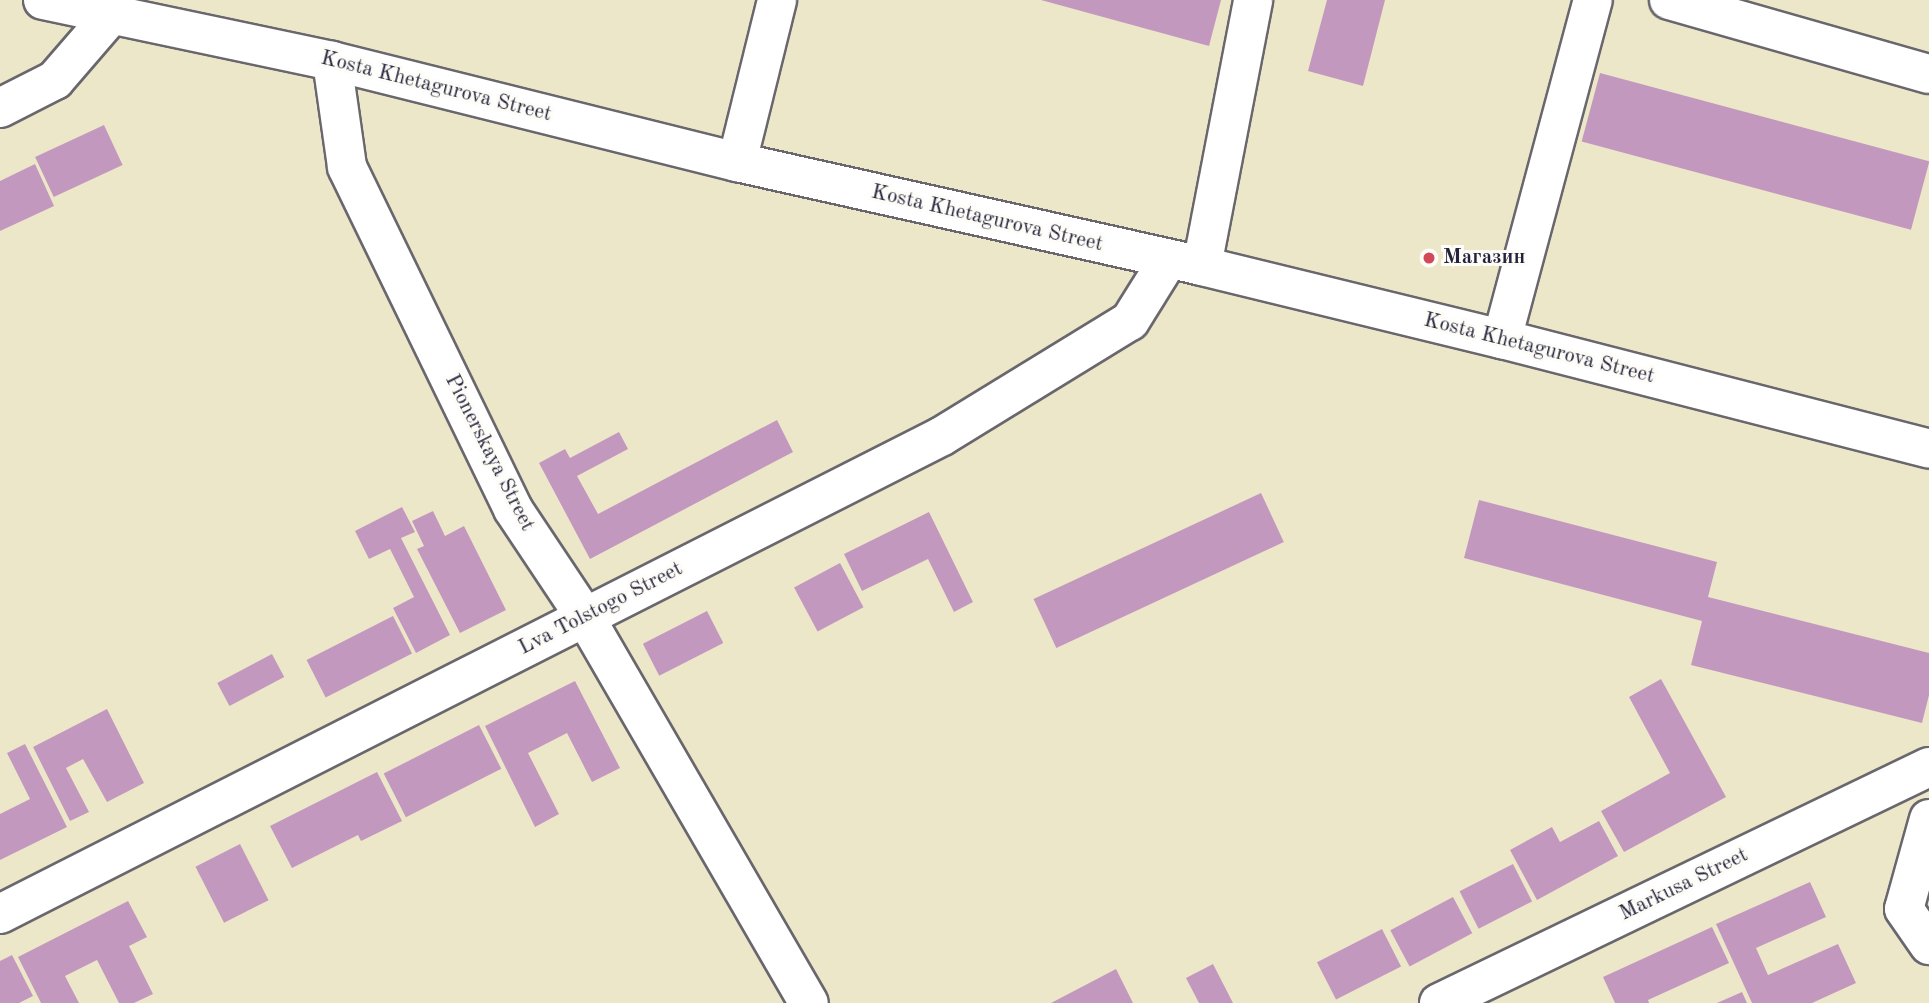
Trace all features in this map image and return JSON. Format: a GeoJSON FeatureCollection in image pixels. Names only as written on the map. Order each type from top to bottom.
{"type":"FeatureCollection","features":[{"type":"Feature","properties":{"kind":"street","name":"Kosta Khetagurova Street"},"geometry":{"type":"LineString","coordinates":[[43,0],[332,61],[737,162],[1185,263],[1502,339],[1929,449]]}},
{"type":"Feature","properties":{"kind":"street"},"geometry":{"type":"LineString","coordinates":[[737,162],[777,0]]}},
{"type":"Feature","properties":{"kind":"street"},"geometry":{"type":"LineString","coordinates":[[1185,263],[1252,0]]}},
{"type":"Feature","properties":{"kind":"street"},"geometry":{"type":"LineString","coordinates":[[1502,339],[1593,0]]}},
{"type":"Feature","properties":{"kind":"street"},"geometry":{"type":"LineString","coordinates":[[1669,0],[1929,74]]}},
{"type":"Feature","properties":{"kind":"street"},"geometry":{"type":"LineString","coordinates":[[0,108],[55,80],[112,14]]}},
{"type":"Feature","properties":{"kind":"street","name":"Pionerskaya Street"},"geometry":{"type":"LineString","coordinates":[[332,61],[347,167],[513,509],[585,617],[809,1003]]}},
{"type":"Feature","properties":{"kind":"street","name":"Lva Tolstogo Street"},"geometry":{"type":"LineString","coordinates":[[0,915],[954,429],[1130,321],[1185,263]]}},
{"type":"Feature","properties":{"kind":"street","name":"Markusa Street"},"geometry":{"type":"LineString","coordinates":[[1439,1003],[1929,767]]}},
{"type":"Feature","properties":{"kind":"street"},"geometry":{"type":"LineString","coordinates":[[1929,820],[1904,909],[1929,945]]}},
{"type":"Feature","properties":{"kind":"building"},"geometry":{"type":"Polygon","coordinates":[[[1041,0],[1221,0],[1209,46],[1041,0]]]}},
{"type":"Feature","properties":{"kind":"building"},"geometry":{"type":"Polygon","coordinates":[[[1327,0],[1385,0],[1363,86],[1308,71],[1327,0]]]}},
{"type":"Feature","properties":{"kind":"building"},"geometry":{"type":"Polygon","coordinates":[[[1600,73],[1929,161],[1911,230],[1582,142],[1600,73]]]}},
{"type":"Feature","properties":{"kind":"building"},"geometry":{"type":"Polygon","coordinates":[[[104,125],[123,165],[54,197],[35,157],[104,125]]]}},
{"type":"Feature","properties":{"kind":"building"},"geometry":{"type":"Polygon","coordinates":[[[35,164],[54,206],[0,231],[0,181],[35,164]]]}},
{"type":"Feature","properties":{"kind":"building"},"geometry":{"type":"Polygon","coordinates":[[[777,420],[793,452],[590,559],[539,463],[565,449],[570,458],[619,432],[628,449],[577,476],[598,514],[777,420]]]}},
{"type":"Feature","properties":{"kind":"building"},"geometry":{"type":"Polygon","coordinates":[[[1261,493],[1284,542],[1056,648],[1034,599],[1261,493]]]}},
{"type":"Feature","properties":{"kind":"building"},"geometry":{"type":"Polygon","coordinates":[[[1479,500],[1717,562],[1708,597],[1929,653],[1929,695],[1922,723],[1691,665],[1702,621],[1464,558],[1479,500]]]}},
{"type":"Feature","properties":{"kind":"building"},"geometry":{"type":"Polygon","coordinates":[[[402,507],[415,532],[401,538],[450,635],[416,653],[393,608],[414,597],[390,549],[369,559],[355,531],[402,507]]]}},
{"type":"Feature","properties":{"kind":"building"},"geometry":{"type":"Polygon","coordinates":[[[433,511],[445,536],[464,526],[506,610],[460,633],[417,549],[424,546],[412,521],[433,511]]]}},
{"type":"Feature","properties":{"kind":"building"},"geometry":{"type":"Polygon","coordinates":[[[929,512],[973,602],[954,612],[928,559],[862,591],[844,554],[929,512]]]}},
{"type":"Feature","properties":{"kind":"building"},"geometry":{"type":"Polygon","coordinates":[[[840,563],[863,607],[818,632],[794,587],[840,563]]]}},
{"type":"Feature","properties":{"kind":"building"},"geometry":{"type":"Polygon","coordinates":[[[707,611],[723,643],[659,676],[643,644],[707,611]]]}},
{"type":"Feature","properties":{"kind":"building"},"geometry":{"type":"Polygon","coordinates":[[[393,616],[412,653],[326,697],[307,660],[393,616]]]}},
{"type":"Feature","properties":{"kind":"building"},"geometry":{"type":"Polygon","coordinates":[[[272,654],[284,677],[229,706],[217,683],[272,654]]]}},
{"type":"Feature","properties":{"kind":"building"},"geometry":{"type":"Polygon","coordinates":[[[1661,679],[1726,797],[1624,852],[1601,811],[1670,773],[1629,697],[1661,679]]]}},
{"type":"Feature","properties":{"kind":"building"},"geometry":{"type":"Polygon","coordinates":[[[575,681],[620,768],[592,782],[567,733],[528,753],[559,814],[535,827],[485,726],[575,681]]]}},
{"type":"Feature","properties":{"kind":"building"},"geometry":{"type":"Polygon","coordinates":[[[107,709],[144,783],[107,802],[83,759],[66,768],[89,812],[70,821],[33,747],[107,709]]]}},
{"type":"Feature","properties":{"kind":"building"},"geometry":{"type":"Polygon","coordinates":[[[479,725],[501,769],[406,817],[384,774],[479,725]]]}},
{"type":"Feature","properties":{"kind":"building"},"geometry":{"type":"Polygon","coordinates":[[[25,744],[67,827],[0,860],[0,814],[30,799],[7,753],[25,744]]]}},
{"type":"Feature","properties":{"kind":"building"},"geometry":{"type":"Polygon","coordinates":[[[377,772],[402,821],[361,841],[358,835],[292,868],[270,826],[377,772]]]}},
{"type":"Feature","properties":{"kind":"building"},"geometry":{"type":"Polygon","coordinates":[[[1599,821],[1618,856],[1537,900],[1510,850],[1552,827],[1560,842],[1599,821]]]}},
{"type":"Feature","properties":{"kind":"building"},"geometry":{"type":"Polygon","coordinates":[[[240,844],[269,900],[224,923],[195,867],[240,844]]]}},
{"type":"Feature","properties":{"kind":"building"},"geometry":{"type":"Polygon","coordinates":[[[1513,864],[1532,901],[1479,929],[1460,891],[1513,864]]]}},
{"type":"Feature","properties":{"kind":"building"},"geometry":{"type":"Polygon","coordinates":[[[1810,882],[1826,917],[1756,948],[1768,975],[1838,944],[1856,983],[1812,1003],[1752,1003],[1716,924],[1810,882]]]}},
{"type":"Feature","properties":{"kind":"building"},"geometry":{"type":"Polygon","coordinates":[[[1453,897],[1472,933],[1410,967],[1390,930],[1453,897]]]}},
{"type":"Feature","properties":{"kind":"building"},"geometry":{"type":"Polygon","coordinates":[[[128,901],[147,937],[129,946],[153,994],[134,1003],[119,1003],[97,960],[65,976],[79,1003],[41,1003],[18,957],[128,901]]]}},
{"type":"Feature","properties":{"kind":"building"},"geometry":{"type":"Polygon","coordinates":[[[1712,927],[1729,963],[1648,1000],[1649,1003],[1615,1003],[1603,977],[1712,927]]]}},
{"type":"Feature","properties":{"kind":"building"},"geometry":{"type":"Polygon","coordinates":[[[1382,929],[1401,966],[1336,1000],[1317,962],[1382,929]]]}},
{"type":"Feature","properties":{"kind":"building"},"geometry":{"type":"Polygon","coordinates":[[[12,955],[33,996],[19,1003],[0,1003],[0,961],[12,955]]]}},
{"type":"Feature","properties":{"kind":"building"},"geometry":{"type":"Polygon","coordinates":[[[1213,964],[1233,1003],[1199,1003],[1186,978],[1213,964]]]}},
{"type":"Feature","properties":{"kind":"building"},"geometry":{"type":"Polygon","coordinates":[[[1116,969],[1133,1003],[1051,1003],[1116,969]]]}},
{"type":"Feature","properties":{"kind":"building"},"geometry":{"type":"Polygon","coordinates":[[[1742,992],[1747,1003],[1717,1003],[1742,992]]]}},
{"type":"Feature","properties":{"kind":"place","name":"Магазин"},"geometry":{"type":"Point","coordinates":[1429,258]}}]}
